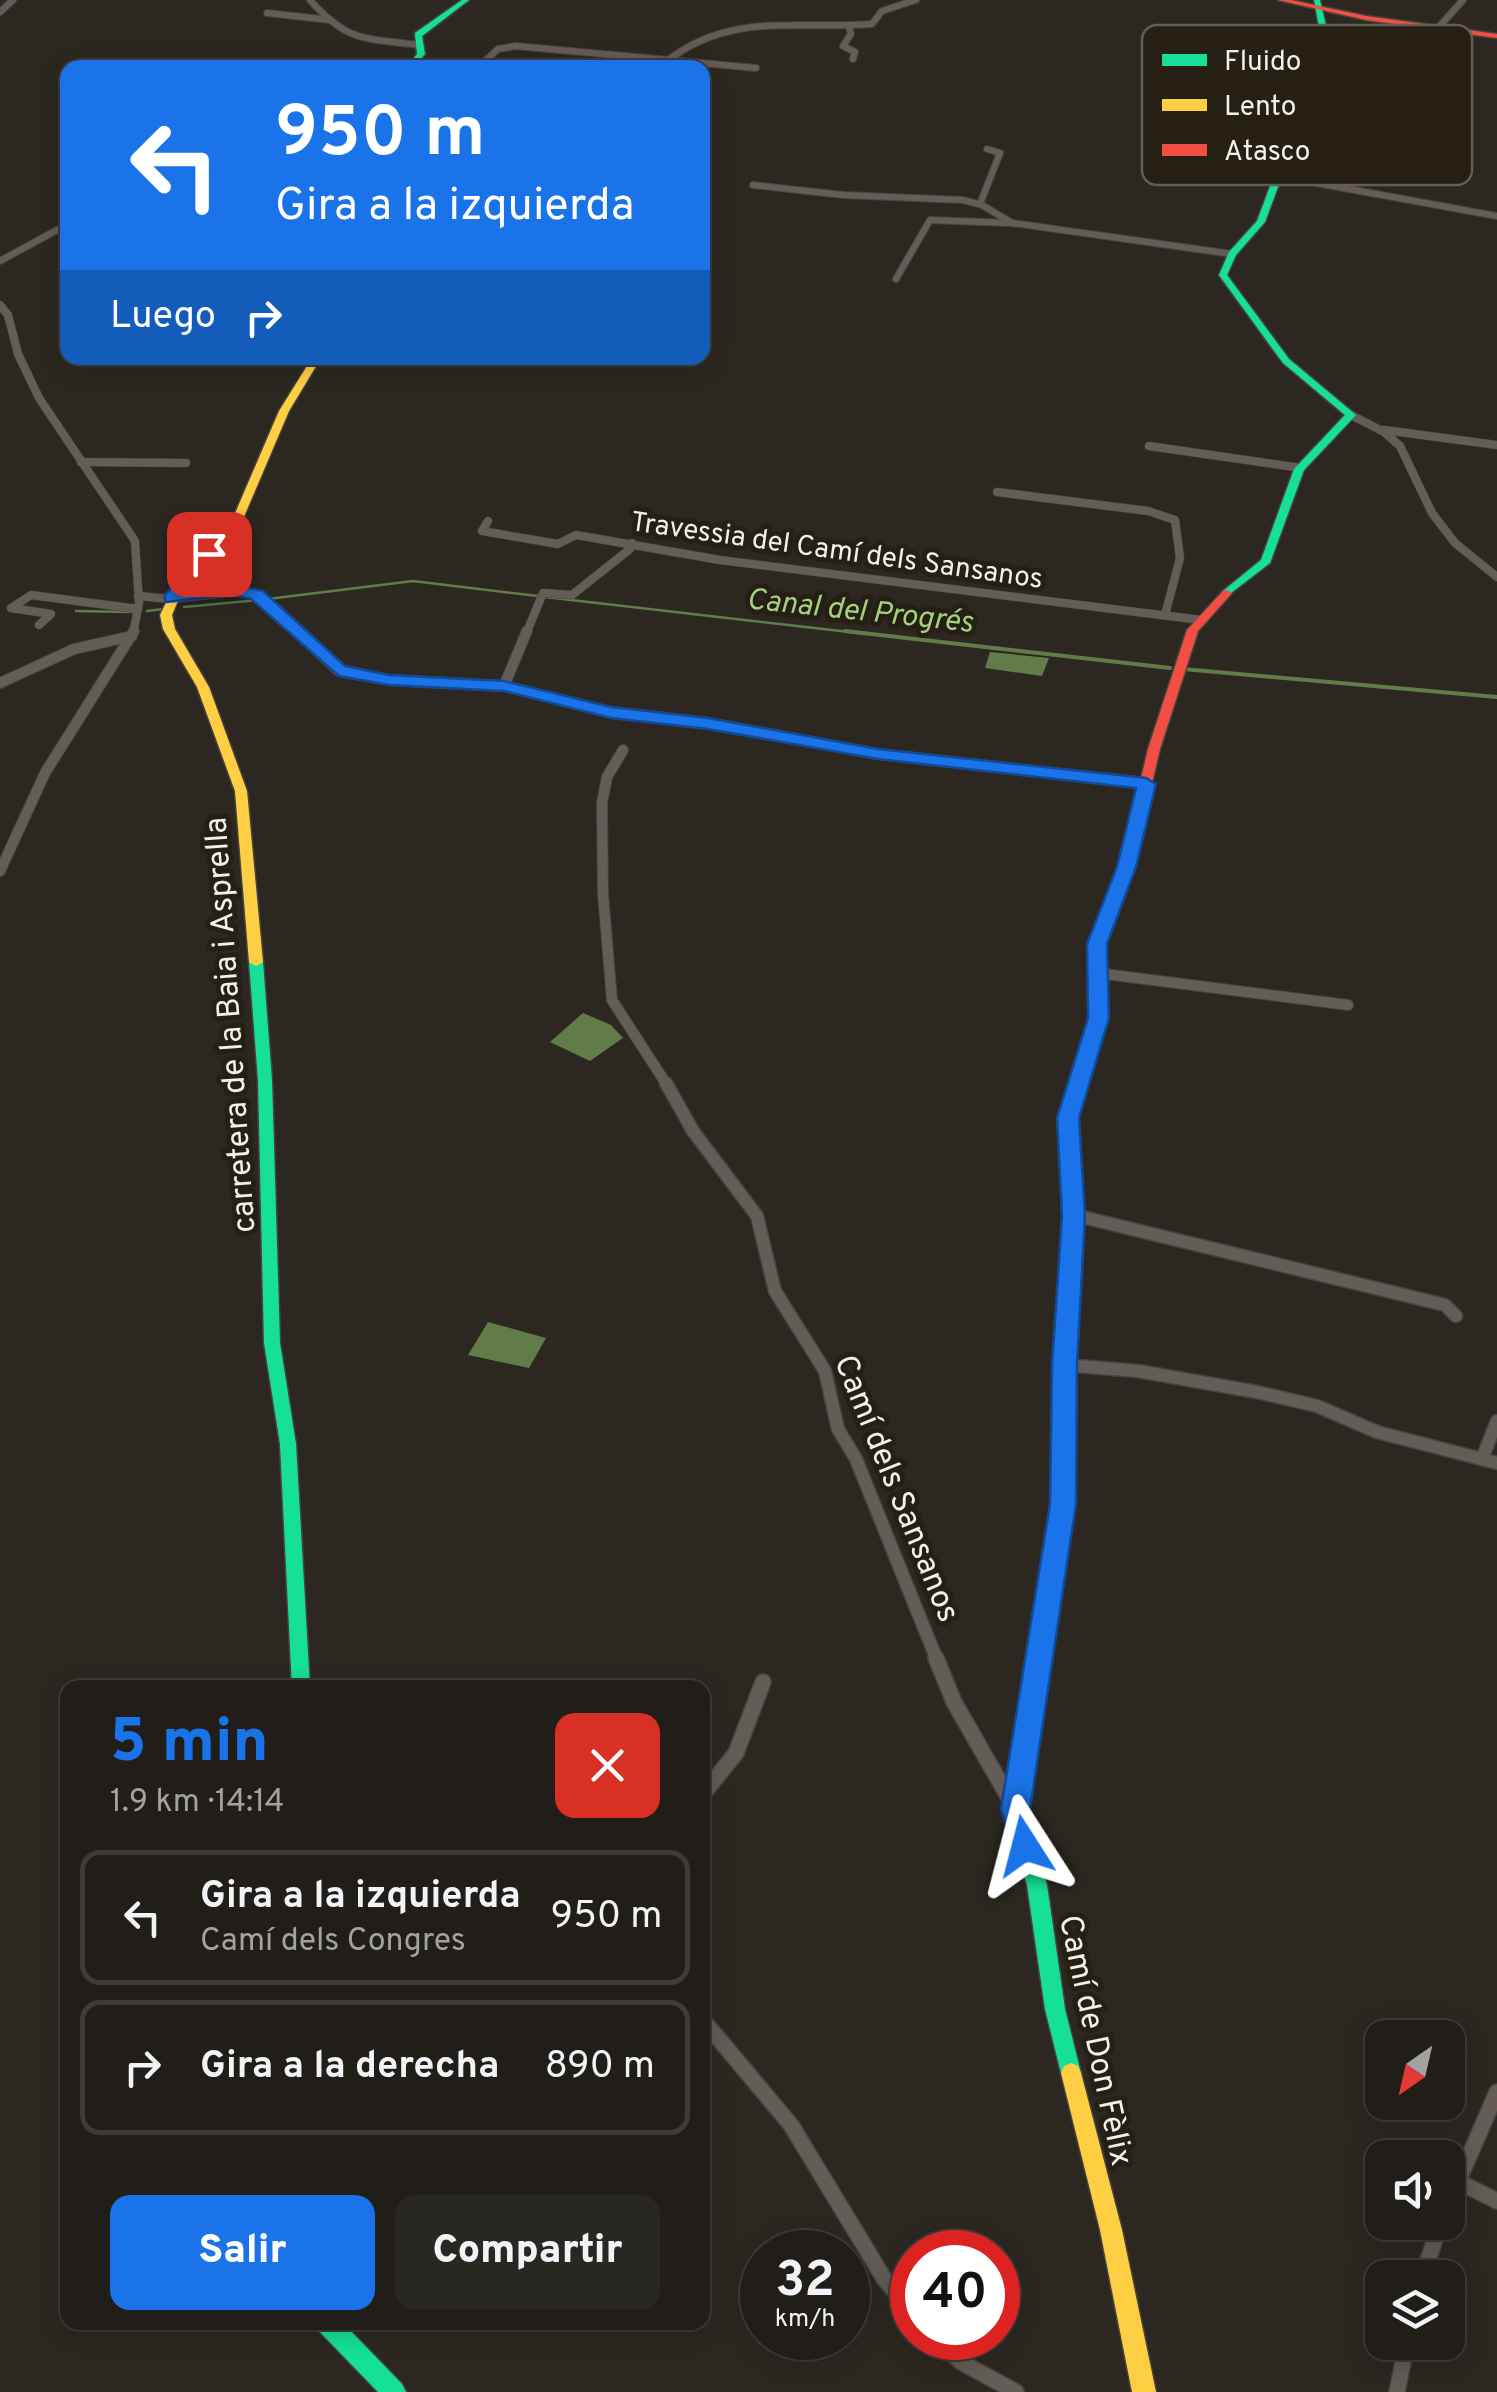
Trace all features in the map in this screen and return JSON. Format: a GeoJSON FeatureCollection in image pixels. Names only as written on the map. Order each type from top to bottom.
{"type":"FeatureCollection","features":[{"type":"Feature","properties":{"kind":"street"},"geometry":{"type":"LineString","coordinates":[[0,12],[12,0]]}},
{"type":"Feature","properties":{"kind":"street"},"geometry":{"type":"LineString","coordinates":[[310,0],[333,26],[351,36],[418,45]]}},
{"type":"Feature","properties":{"kind":"street"},"geometry":{"type":"LineString","coordinates":[[416,60],[421,54],[418,35],[466,0]]}},
{"type":"Feature","properties":{"kind":"street"},"geometry":{"type":"LineString","coordinates":[[668,60],[692,39],[720,32],[777,22],[849,27],[872,24],[882,11],[916,0]]}},
{"type":"Feature","properties":{"kind":"street"},"geometry":{"type":"LineString","coordinates":[[1281,0],[1423,25]]}},
{"type":"Feature","properties":{"kind":"street"},"geometry":{"type":"LineString","coordinates":[[1441,25],[1462,0]]}},
{"type":"Feature","properties":{"kind":"street"},"geometry":{"type":"LineString","coordinates":[[267,13],[330,20]]}},
{"type":"Feature","properties":{"kind":"street"},"geometry":{"type":"LineString","coordinates":[[849,27],[851,34],[843,46],[855,52],[853,59]]}},
{"type":"Feature","properties":{"kind":"street"},"geometry":{"type":"LineString","coordinates":[[1472,33],[1497,36]]}},
{"type":"Feature","properties":{"kind":"street"},"geometry":{"type":"LineString","coordinates":[[486,60],[498,49],[516,46],[657,60]]}},
{"type":"Feature","properties":{"kind":"street"},"geometry":{"type":"LineString","coordinates":[[710,64],[756,68]]}},
{"type":"Feature","properties":{"kind":"street"},"geometry":{"type":"LineString","coordinates":[[980,204],[1000,153],[988,149]]}},
{"type":"Feature","properties":{"kind":"street"},"geometry":{"type":"LineString","coordinates":[[753,185],[844,195],[945,198],[980,204],[1012,223]]}},
{"type":"Feature","properties":{"kind":"street"},"geometry":{"type":"LineString","coordinates":[[1275,185],[1261,222],[1232,254],[1223,274],[1286,361],[1351,415],[1400,446],[1432,513],[1455,544],[1497,578]]}},
{"type":"Feature","properties":{"kind":"street"},"geometry":{"type":"LineString","coordinates":[[1327,185],[1497,216]]}},
{"type":"Feature","properties":{"kind":"street"},"geometry":{"type":"LineString","coordinates":[[896,279],[930,220],[1012,223],[1232,254]]}},
{"type":"Feature","properties":{"kind":"street"},"geometry":{"type":"LineString","coordinates":[[0,261],[60,228]]}},
{"type":"Feature","properties":{"kind":"street"},"geometry":{"type":"LineString","coordinates":[[0,305],[8,315],[18,354],[40,398],[135,541],[138,596],[132,636],[45,774],[0,871]]}},
{"type":"Feature","properties":{"kind":"street"},"geometry":{"type":"LineString","coordinates":[[171,598],[238,519],[284,412],[312,365]]}},
{"type":"Feature","properties":{"kind":"street","name":"Camí de Don Fèlix"},"geometry":{"type":"LineString","coordinates":[[1144,2392],[1111,2230],[1055,2009],[1037,1885],[1016,1809],[1063,1504],[1064,1365],[1074,1216],[1068,1118],[1099,1018],[1097,944],[1126,867],[1146,784],[1193,630],[1212,605],[1266,561],[1288,492],[1300,468],[1351,415]]}},
{"type":"Feature","properties":{"kind":"street"},"geometry":{"type":"LineString","coordinates":[[1380,430],[1497,445]]}},
{"type":"Feature","properties":{"kind":"street"},"geometry":{"type":"LineString","coordinates":[[1149,446],[1300,468]]}},
{"type":"Feature","properties":{"kind":"street"},"geometry":{"type":"LineString","coordinates":[[81,462],[186,463]]}},
{"type":"Feature","properties":{"kind":"street"},"geometry":{"type":"LineString","coordinates":[[998,492],[1148,511],[1175,520],[1180,558],[1165,614]]}},
{"type":"Feature","properties":{"kind":"street","name":"Travessia del Camí dels Sansanos"},"geometry":{"type":"LineString","coordinates":[[488,521],[482,531],[558,544],[569,542],[576,535],[720,560],[1201,620]]}},
{"type":"Feature","properties":{"kind":"street"},"geometry":{"type":"LineString","coordinates":[[504,686],[543,593],[572,595],[630,549],[632,543]]}},
{"type":"Feature","properties":{"kind":"street"},"geometry":{"type":"LineString","coordinates":[[138,596],[171,598],[233,590],[257,595],[339,670],[389,680],[504,686],[611,712],[708,723],[878,754],[1146,784]]}},
{"type":"Feature","properties":{"kind":"street"},"geometry":{"type":"LineString","coordinates":[[40,625],[51,614],[11,608],[31,595],[138,609]]}},
{"type":"Feature","properties":{"kind":"street","name":"carretera de la Baia i Asprella"},"geometry":{"type":"LineString","coordinates":[[171,598],[166,615],[169,629],[203,688],[240,791],[245,819],[266,1080],[272,1329],[288,1444],[304,1680]]}},
{"type":"Feature","properties":{"kind":"street"},"geometry":{"type":"LineString","coordinates":[[0,682],[74,649],[132,636]]}},
{"type":"Feature","properties":{"kind":"street","name":"Camí dels Sansanos"},"geometry":{"type":"LineString","coordinates":[[623,750],[607,777],[602,803],[603,894],[612,1000],[693,1130],[757,1216],[775,1291],[824,1372],[838,1429],[856,1459],[954,1702],[1016,1809]]}},
{"type":"Feature","properties":{"kind":"street"},"geometry":{"type":"LineString","coordinates":[[1098,972],[1348,1005]]}},
{"type":"Feature","properties":{"kind":"street"},"geometry":{"type":"LineString","coordinates":[[1074,1216],[1445,1305],[1456,1316]]}},
{"type":"Feature","properties":{"kind":"street"},"geometry":{"type":"LineString","coordinates":[[1064,1365],[1138,1371],[1272,1396],[1316,1406],[1377,1432],[1497,1463]]}},
{"type":"Feature","properties":{"kind":"street"},"geometry":{"type":"LineString","coordinates":[[1482,1459],[1497,1421]]}},
{"type":"Feature","properties":{"kind":"street"},"geometry":{"type":"LineString","coordinates":[[710,1785],[736,1753],[763,1682]]}},
{"type":"Feature","properties":{"kind":"street"},"geometry":{"type":"LineString","coordinates":[[710,2029],[792,2124],[890,2285]]}},
{"type":"Feature","properties":{"kind":"street"},"geometry":{"type":"LineString","coordinates":[[1465,2163],[1497,2092]]}},
{"type":"Feature","properties":{"kind":"street"},"geometry":{"type":"LineString","coordinates":[[1465,2185],[1497,2201]]}},
{"type":"Feature","properties":{"kind":"street"},"geometry":{"type":"LineString","coordinates":[[334,2330],[394,2392]]}},
{"type":"Feature","properties":{"kind":"street"},"geometry":{"type":"LineString","coordinates":[[959,2360],[1016,2392]]}},
{"type":"Feature","properties":{"kind":"street"},"geometry":{"type":"LineString","coordinates":[[1397,2392],[1403,2360]]}},
{"type":"Feature","properties":{"kind":"shaded area"},"geometry":{"type":"Polygon","coordinates":[[[990,652],[1049,658],[1042,676],[985,668],[990,652]]]}},
{"type":"Feature","properties":{"kind":"shaded area"},"geometry":{"type":"Polygon","coordinates":[[[583,1013],[611,1025],[623,1038],[590,1061],[550,1042],[583,1013]]]}},
{"type":"Feature","properties":{"kind":"shaded area"},"geometry":{"type":"Polygon","coordinates":[[[488,1322],[546,1338],[529,1368],[468,1355],[488,1322]]]}},
{"type":"Feature","properties":{"kind":"waterway","name":"Canal del Progrés"},"geometry":{"type":"LineString","coordinates":[[268,599],[413,581],[538,596]]}},
{"type":"Feature","properties":{"kind":"waterway","name":"Canal del Progrés"},"geometry":{"type":"LineString","coordinates":[[545,597],[867,634]]}},
{"type":"Feature","properties":{"kind":"waterway","name":"Canal del Progrés"},"geometry":{"type":"LineString","coordinates":[[184,607],[259,600]]}},
{"type":"Feature","properties":{"kind":"waterway","name":"Canal del Progrés"},"geometry":{"type":"LineString","coordinates":[[147,611],[164,609]]}},
{"type":"Feature","properties":{"kind":"waterway","name":"Canal del Progrés"},"geometry":{"type":"LineString","coordinates":[[76,611],[132,612]]}},
{"type":"Feature","properties":{"kind":"waterway","name":"Canal del Progrés"},"geometry":{"type":"LineString","coordinates":[[845,631],[1170,668]]}},
{"type":"Feature","properties":{"kind":"waterway","name":"Canal del Progrés"},"geometry":{"type":"LineString","coordinates":[[1183,669],[1497,697]]}},
{"type":"Feature","properties":{"kind":"traffic: fast"},"geometry":{"type":"LineString","coordinates":[[416,60],[421,54],[418,35],[466,0]]}},
{"type":"Feature","properties":{"kind":"traffic: fast"},"geometry":{"type":"LineString","coordinates":[[1317,0],[1322,25]]}},
{"type":"Feature","properties":{"kind":"traffic: fast"},"geometry":{"type":"LineString","coordinates":[[1227,593],[1266,561],[1299,469],[1351,415],[1286,361],[1223,275],[1232,254],[1261,222],[1275,185]]}},
{"type":"Feature","properties":{"kind":"traffic: fast"},"geometry":{"type":"LineString","coordinates":[[256,962],[265,1080],[272,1343],[288,1444],[301,1680]]}},
{"type":"Feature","properties":{"kind":"traffic: fast"},"geometry":{"type":"LineString","coordinates":[[1071,2073],[1055,2009],[1037,1885],[1015,1809],[1063,1504],[1064,1365],[1074,1215],[1068,1117],[1099,1015]]}},
{"type":"Feature","properties":{"kind":"traffic: fast"},"geometry":{"type":"LineString","coordinates":[[334,2330],[394,2392]]}},
{"type":"Feature","properties":{"kind":"traffic: slow"},"geometry":{"type":"LineString","coordinates":[[256,962],[241,791],[203,687],[169,629],[166,615],[177,590],[238,519],[284,411],[312,365]]}},
{"type":"Feature","properties":{"kind":"traffic: slow"},"geometry":{"type":"LineString","coordinates":[[1071,2073],[1111,2230],[1144,2392]]}},
{"type":"Feature","properties":{"kind":"traffic: jam"},"geometry":{"type":"LineString","coordinates":[[1281,0],[1417,25]]}},
{"type":"Feature","properties":{"kind":"traffic: jam"},"geometry":{"type":"LineString","coordinates":[[1472,33],[1497,36]]}},
{"type":"Feature","properties":{"kind":"traffic: jam"},"geometry":{"type":"LineString","coordinates":[[1099,1015],[1097,943],[1126,867],[1154,749],[1193,630],[1227,593]]}},
{"type":"Feature","properties":{"kind":"route"},"geometry":{"type":"LineString","coordinates":[[209,554],[171,598],[246,590],[257,595],[339,670],[389,680],[504,686],[637,717],[708,723],[878,754],[1146,784],[1126,867],[1097,944],[1099,1018],[1084,1055],[1068,1118],[1074,1216],[1064,1365],[1063,1504],[1016,1809],[1025,1846]]}}]}
